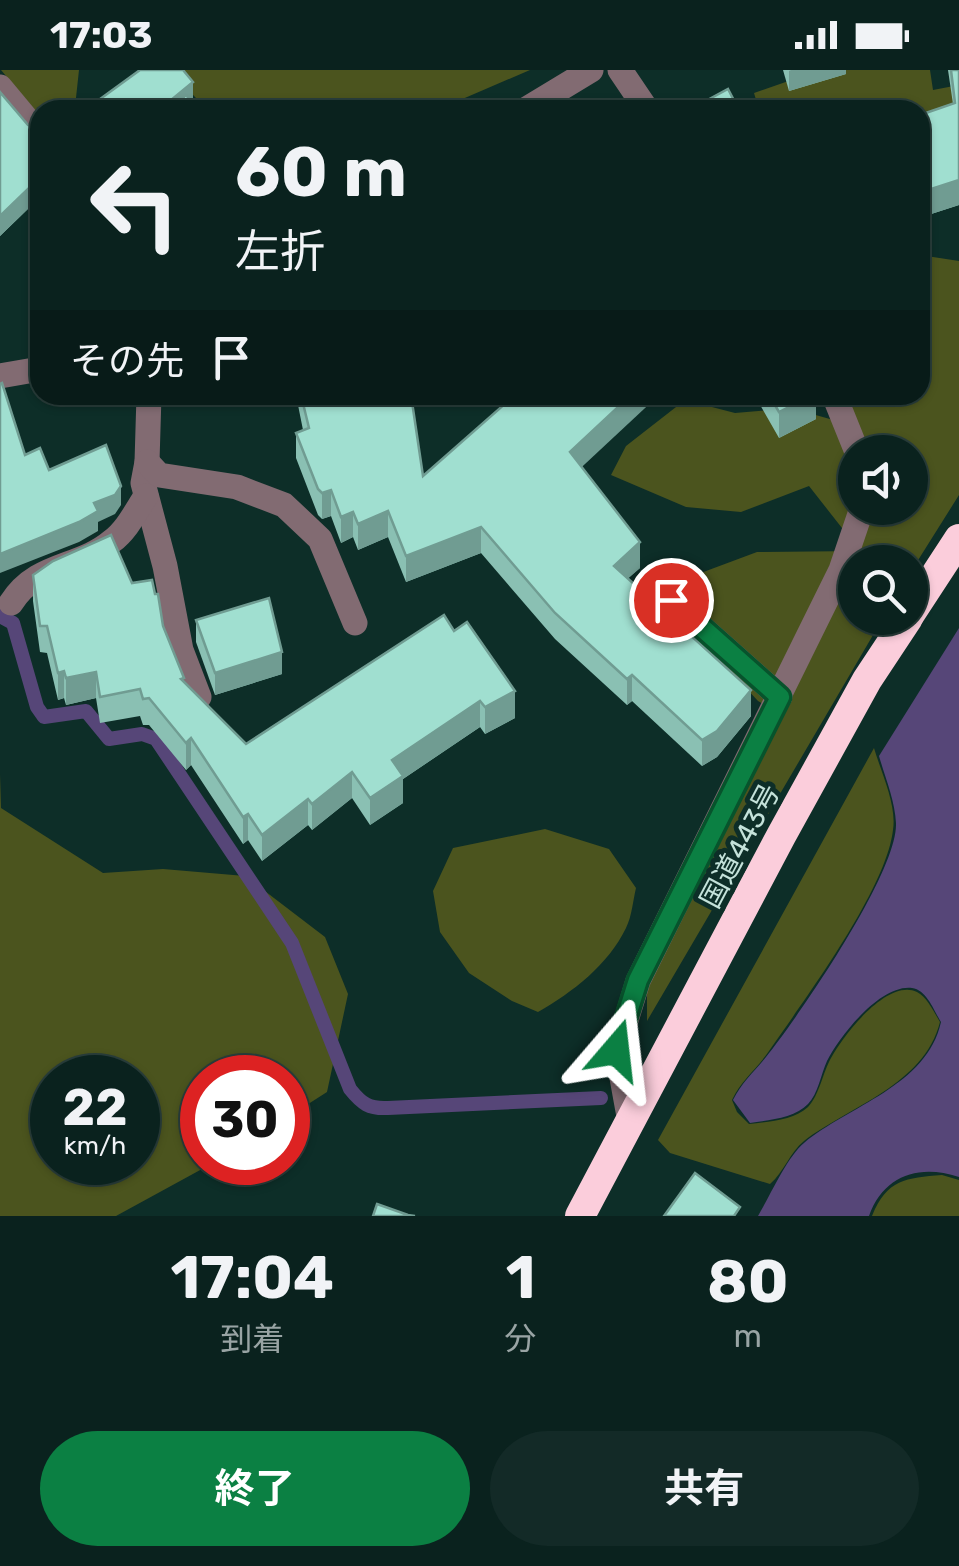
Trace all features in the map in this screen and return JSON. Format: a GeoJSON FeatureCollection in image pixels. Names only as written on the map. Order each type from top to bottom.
{"type":"FeatureCollection","features":[{"type":"Feature","properties":{"kind":"highway","name":"国道443号"},"geometry":{"type":"LineString","coordinates":[[928,587],[959,539]]}},
{"type":"Feature","properties":{"kind":"highway","name":"国道443号"},"geometry":{"type":"LineString","coordinates":[[580,1216],[848,714],[897,635]]}},
{"type":"Feature","properties":{"kind":"street"},"geometry":{"type":"LineString","coordinates":[[542,100],[591,70]]}},
{"type":"Feature","properties":{"kind":"street"},"geometry":{"type":"LineString","coordinates":[[624,71],[642,100]]}},
{"type":"Feature","properties":{"kind":"street"},"geometry":{"type":"LineString","coordinates":[[0,86],[30,123]]}},
{"type":"Feature","properties":{"kind":"street"},"geometry":{"type":"LineString","coordinates":[[0,376],[30,370]]}},
{"type":"Feature","properties":{"kind":"street"},"geometry":{"type":"LineString","coordinates":[[131,545],[147,462],[149,405]]}},
{"type":"Feature","properties":{"kind":"street"},"geometry":{"type":"LineString","coordinates":[[838,405],[850,435]]}},
{"type":"Feature","properties":{"kind":"street"},"geometry":{"type":"LineString","coordinates":[[147,462],[159,475],[237,487],[284,505],[320,539],[355,624]]}},
{"type":"Feature","properties":{"kind":"street"},"geometry":{"type":"LineString","coordinates":[[11,603],[22,585],[112,542],[140,505]]}},
{"type":"Feature","properties":{"kind":"street"},"geometry":{"type":"LineString","coordinates":[[140,505],[199,697]]}},
{"type":"Feature","properties":{"kind":"street"},"geometry":{"type":"LineString","coordinates":[[630,1122],[616,1050],[638,980],[841,570],[856,525]]}},
{"type":"Feature","properties":{"kind":"street"},"geometry":{"type":"LineString","coordinates":[[671,600],[780,697]]}},
{"type":"Feature","properties":{"kind":"green space"},"geometry":{"type":"Polygon","coordinates":[[[1,70],[79,70],[75,100],[30,100],[30,104],[1,70]]]}},
{"type":"Feature","properties":{"kind":"green space"},"geometry":{"type":"Polygon","coordinates":[[[170,70],[530,70],[460,100],[198,100],[170,70]]]}},
{"type":"Feature","properties":{"kind":"green space"},"geometry":{"type":"Polygon","coordinates":[[[820,70],[930,70],[933,90],[959,85],[959,135],[930,144],[930,100],[756,100],[754,93],[820,70]]]}},
{"type":"Feature","properties":{"kind":"green space"},"geometry":{"type":"Polygon","coordinates":[[[930,257],[959,261],[959,495],[928,545],[855,545],[840,525],[928,525],[928,435],[838,435],[838,523],[809,486],[741,512],[686,507],[611,475],[626,446],[679,405],[704,405],[735,413],[791,408],[858,427],[848,405],[930,405],[930,257]]]}},
{"type":"Feature","properties":{"kind":"green space"},"geometry":{"type":"Polygon","coordinates":[[[838,551],[838,635],[873,635],[647,1021],[647,982],[780,714],[758,701],[685,622],[698,574],[757,552],[838,551]]]}},
{"type":"Feature","properties":{"kind":"green space"},"geometry":{"type":"Polygon","coordinates":[[[874,748],[894,820],[876,883],[842,944],[732,1100],[749,1124],[796,1115],[815,1097],[845,1036],[867,1012],[893,993],[917,992],[927,1001],[940,1022],[931,1044],[902,1078],[804,1141],[770,1184],[670,1153],[658,1140],[874,748]]]}},
{"type":"Feature","properties":{"kind":"green space"},"geometry":{"type":"Polygon","coordinates":[[[0,774],[1,808],[103,873],[163,869],[245,876],[325,937],[348,994],[327,1092],[310,1103],[310,1055],[180,1055],[180,1181],[116,1216],[0,1216],[0,774]]]}},
{"type":"Feature","properties":{"kind":"green space"},"geometry":{"type":"Polygon","coordinates":[[[545,829],[609,849],[636,888],[628,923],[610,954],[564,996],[538,1012],[512,1001],[469,973],[440,932],[433,891],[453,848],[545,829]]]}},
{"type":"Feature","properties":{"kind":"green space"},"geometry":{"type":"Polygon","coordinates":[[[942,1175],[959,1180],[959,1216],[872,1216],[884,1194],[899,1183],[942,1175]]]}},
{"type":"Feature","properties":{"kind":"shaded area"},"geometry":{"type":"Polygon","coordinates":[[[959,628],[959,1177],[930,1172],[905,1176],[884,1191],[869,1216],[758,1216],[798,1149],[903,1079],[933,1044],[941,1022],[922,993],[912,988],[900,989],[874,1003],[851,1026],[827,1061],[814,1095],[803,1109],[781,1118],[750,1123],[733,1100],[822,978],[881,874],[896,823],[879,756],[959,628]]]}},
{"type":"Feature","properties":{"kind":"building"},"geometry":{"type":"Polygon","coordinates":[[[140,70],[183,70],[193,82],[171,100],[99,100],[140,70]]]}},
{"type":"Feature","properties":{"kind":"building"},"geometry":{"type":"Polygon","coordinates":[[[951,70],[959,70],[959,180],[930,189],[930,112],[955,103],[951,70]]]}},
{"type":"Feature","properties":{"kind":"building"},"geometry":{"type":"Polygon","coordinates":[[[728,89],[734,100],[708,100],[728,89]]]}},
{"type":"Feature","properties":{"kind":"building"},"geometry":{"type":"Polygon","coordinates":[[[0,92],[30,126],[30,187],[0,216],[0,92]]]}},
{"type":"Feature","properties":{"kind":"building"},"geometry":{"type":"Polygon","coordinates":[[[0,384],[25,455],[40,448],[49,470],[106,445],[121,486],[115,495],[94,503],[98,511],[79,522],[0,554],[0,384]]]}},
{"type":"Feature","properties":{"kind":"building"},"geometry":{"type":"Polygon","coordinates":[[[303,405],[412,405],[423,476],[504,405],[620,405],[570,452],[640,542],[614,566],[751,690],[717,731],[702,740],[632,675],[627,679],[555,613],[481,527],[406,556],[388,511],[358,524],[353,512],[341,517],[331,490],[322,493],[318,489],[296,433],[309,428],[303,405]]]}},
{"type":"Feature","properties":{"kind":"building"},"geometry":{"type":"Polygon","coordinates":[[[111,535],[132,583],[152,580],[163,626],[184,678],[181,679],[246,744],[444,615],[454,631],[467,622],[515,691],[485,707],[480,701],[392,760],[403,776],[370,798],[352,772],[312,804],[308,799],[262,835],[248,814],[243,817],[191,738],[186,743],[149,698],[143,699],[140,689],[100,697],[96,672],[66,678],[64,671],[58,673],[47,626],[40,626],[33,575],[53,561],[111,535]]]}},
{"type":"Feature","properties":{"kind":"building"},"geometry":{"type":"Polygon","coordinates":[[[269,598],[282,652],[215,673],[196,620],[269,598]]]}},
{"type":"Feature","properties":{"kind":"building"},"geometry":{"type":"Polygon","coordinates":[[[695,1173],[740,1207],[734,1216],[664,1216],[695,1173]]]}},
{"type":"Feature","properties":{"kind":"building"},"geometry":{"type":"Polygon","coordinates":[[[377,1204],[408,1215],[415,1216],[373,1216],[377,1204]]]}},
{"type":"Feature","properties":{"kind":"waterway"},"geometry":{"type":"LineString","coordinates":[[0,616],[13,623],[37,707],[44,717],[86,711],[109,739],[142,734],[156,739],[292,943],[350,1089],[362,1102],[388,1108],[601,1098]]}},
{"type":"Feature","properties":{"kind":"route"},"geometry":{"type":"LineString","coordinates":[[616,1050],[638,980],[780,697],[671,600]]}}]}
